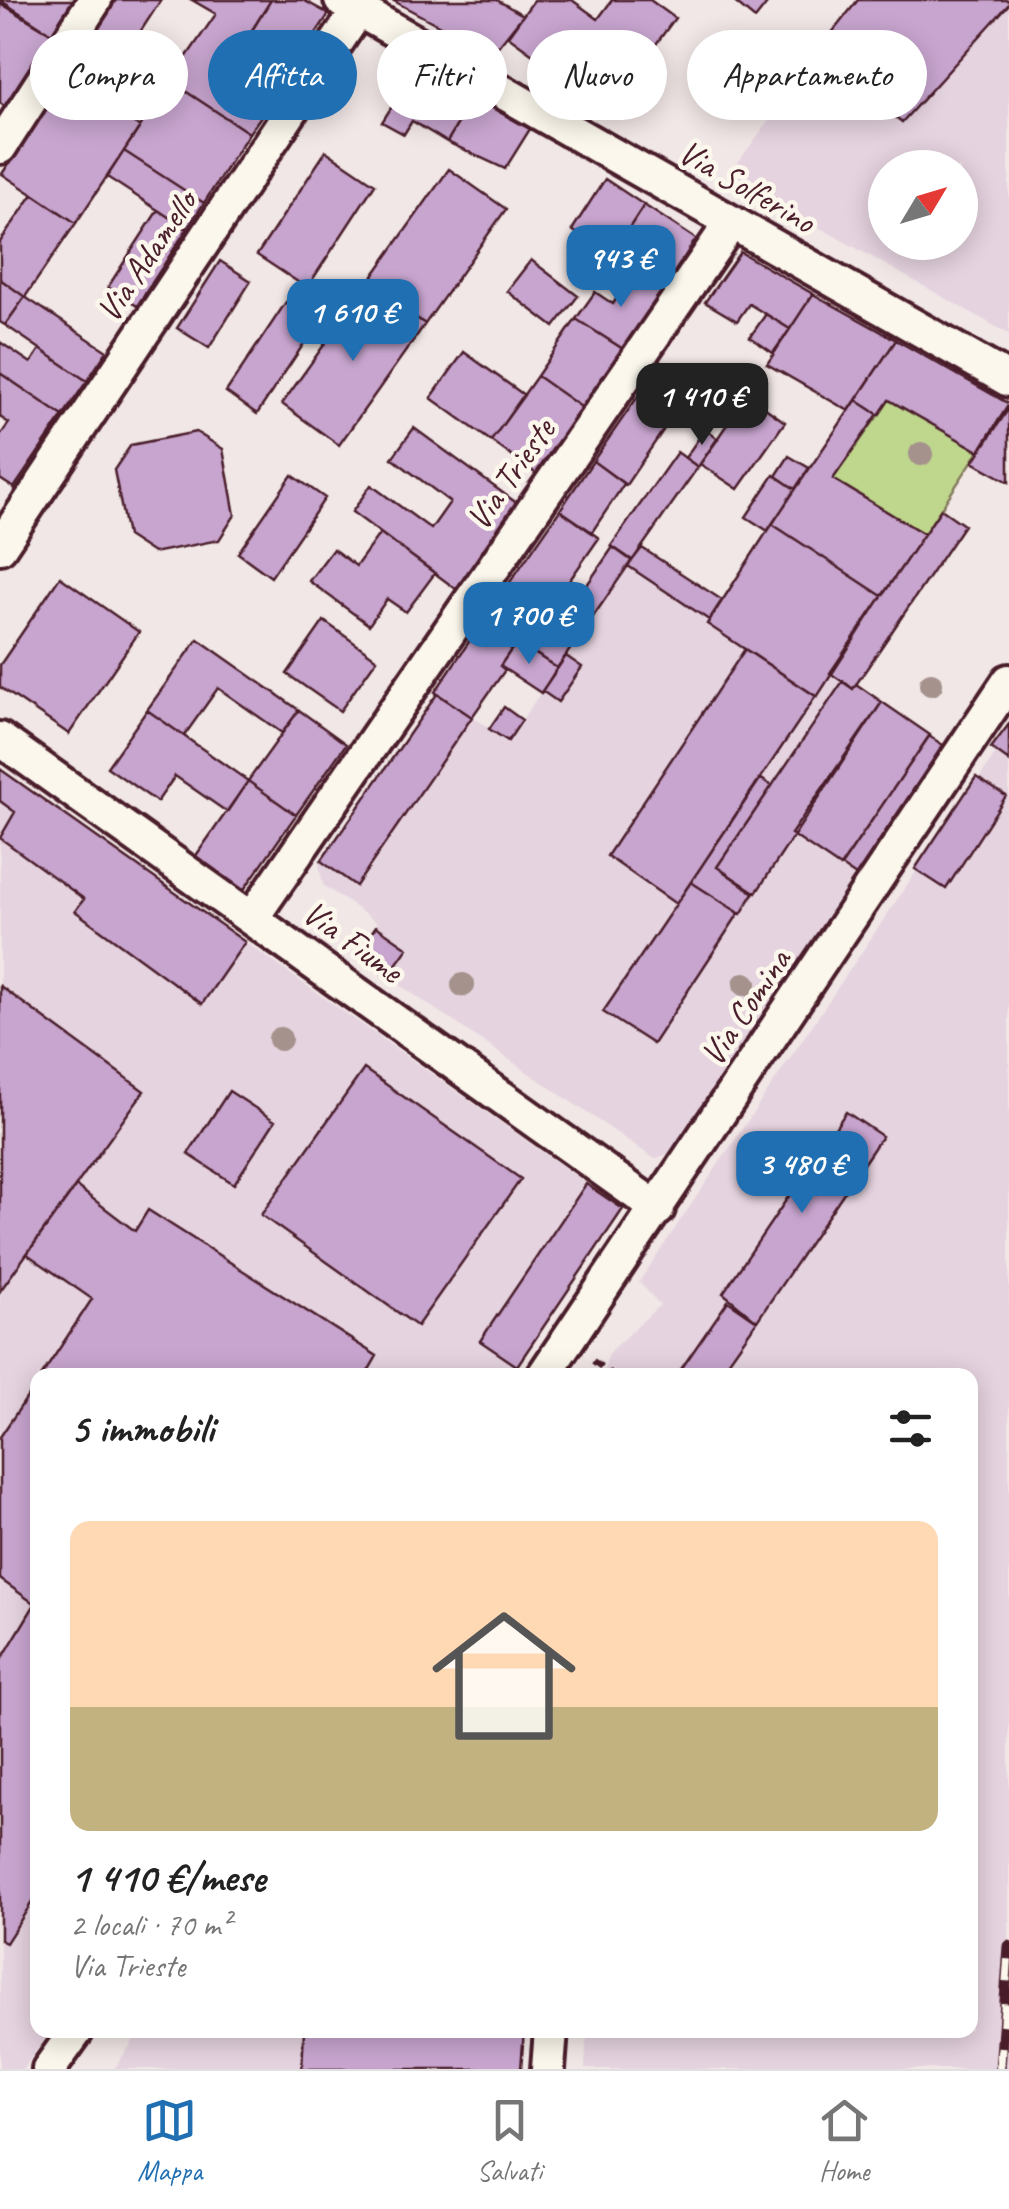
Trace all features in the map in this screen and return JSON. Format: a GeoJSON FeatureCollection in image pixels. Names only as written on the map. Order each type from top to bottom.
{"type":"FeatureCollection","features":[{"type":"Feature","properties":{"kind":"street"},"geometry":{"type":"LineString","coordinates":[[0,147],[95,0]]}},
{"type":"Feature","properties":{"kind":"street","name":"Via Solferino"},"geometry":{"type":"LineString","coordinates":[[355,4],[731,224],[1009,380]]}},
{"type":"Feature","properties":{"kind":"street","name":"Via Adamello"},"geometry":{"type":"LineString","coordinates":[[0,547],[355,4]]}},
{"type":"Feature","properties":{"kind":"street","name":"Via Trieste"},"geometry":{"type":"LineString","coordinates":[[252,918],[731,224]]}},
{"type":"Feature","properties":{"kind":"street","name":"Via Comina"},"geometry":{"type":"LineString","coordinates":[[549,1368],[1009,682]]}},
{"type":"Feature","properties":{"kind":"street","name":"Via Fiume"},"geometry":{"type":"LineString","coordinates":[[0,739],[658,1209]]}},
{"type":"Feature","properties":{"kind":"street"},"geometry":{"type":"LineString","coordinates":[[49,2069],[71,2038]]}},
{"type":"Feature","properties":{"kind":"street"},"geometry":{"type":"LineString","coordinates":[[548,2069],[550,2038]]}},
{"type":"Feature","properties":{"kind":"shaded area"},"geometry":{"type":"Polygon","coordinates":[[[858,0],[1009,0],[1009,334],[877,260],[978,260],[978,150],[868,150],[868,255],[728,176],[769,120],[927,120],[927,30],[836,30],[858,0]]]}},
{"type":"Feature","properties":{"kind":"shaded area"},"geometry":{"type":"Polygon","coordinates":[[[772,524],[882,596],[830,673],[852,688],[856,684],[943,745],[672,1152],[655,1159],[356,955],[378,923],[323,885],[319,864],[437,694],[508,740],[628,566],[709,619],[772,524]]]}},
{"type":"Feature","properties":{"kind":"shaded area"},"geometry":{"type":"Polygon","coordinates":[[[1009,734],[1009,2069],[585,2069],[587,2038],[978,2038],[978,1368],[604,1368],[610,1351],[660,1305],[639,1282],[1009,734]]]}},
{"type":"Feature","properties":{"kind":"shaded area"},"geometry":{"type":"Polygon","coordinates":[[[0,769],[623,1209],[516,1368],[30,1368],[30,2038],[45,2038],[23,2069],[0,2069],[0,769]]]}},
{"type":"Feature","properties":{"kind":"shaded area"},"geometry":{"type":"Polygon","coordinates":[[[135,2038],[523,2038],[521,2069],[114,2069],[135,2038]]]}},
{"type":"Feature","properties":{"kind":"green space"},"geometry":{"type":"Polygon","coordinates":[[[889,400],[979,451],[924,534],[833,479],[889,400]]]}},
{"type":"Feature","properties":{"kind":"building"},"geometry":{"type":"Polygon","coordinates":[[[0,0],[73,0],[54,30],[46,30],[0,0]]]}},
{"type":"Feature","properties":{"kind":"building"},"geometry":{"type":"Polygon","coordinates":[[[116,0],[161,0],[142,30],[96,30],[116,0]]]}},
{"type":"Feature","properties":{"kind":"building"},"geometry":{"type":"Polygon","coordinates":[[[192,0],[271,0],[252,30],[208,30],[208,106],[188,93],[188,55],[216,14],[192,0]]]}},
{"type":"Feature","properties":{"kind":"building"},"geometry":{"type":"Polygon","coordinates":[[[271,0],[303,0],[329,14],[318,30],[252,30],[271,0]]]}},
{"type":"Feature","properties":{"kind":"building"},"geometry":{"type":"Polygon","coordinates":[[[392,0],[497,0],[523,15],[507,35],[507,30],[448,30],[392,0]]]}},
{"type":"Feature","properties":{"kind":"building"},"geometry":{"type":"Polygon","coordinates":[[[534,0],[572,0],[598,19],[612,0],[650,0],[675,18],[666,30],[527,30],[527,50],[508,36],[534,0]]]}},
{"type":"Feature","properties":{"kind":"building"},"geometry":{"type":"Polygon","coordinates":[[[732,0],[770,0],[755,19],[732,0]]]}},
{"type":"Feature","properties":{"kind":"building"},"geometry":{"type":"Polygon","coordinates":[[[858,0],[1009,0],[927,94],[927,30],[834,30],[858,0]]]}},
{"type":"Feature","properties":{"kind":"building"},"geometry":{"type":"Polygon","coordinates":[[[0,3],[45,30],[30,30],[30,70],[7,108],[0,103],[0,3]]]}},
{"type":"Feature","properties":{"kind":"building"},"geometry":{"type":"Polygon","coordinates":[[[188,93],[208,106],[208,120],[229,120],[249,133],[204,203],[124,151],[144,120],[188,120],[188,93]]]}},
{"type":"Feature","properties":{"kind":"building"},"geometry":{"type":"Polygon","coordinates":[[[507,116],[530,129],[505,169],[447,142],[460,120],[507,120],[507,116]]]}},
{"type":"Feature","properties":{"kind":"building"},"geometry":{"type":"Polygon","coordinates":[[[37,120],[129,120],[140,127],[76,223],[2,174],[37,120]]]}},
{"type":"Feature","properties":{"kind":"building"},"geometry":{"type":"Polygon","coordinates":[[[229,120],[258,120],[249,133],[229,120]]]}},
{"type":"Feature","properties":{"kind":"building"},"geometry":{"type":"Polygon","coordinates":[[[383,120],[460,120],[447,142],[412,121],[404,134],[383,120]]]}},
{"type":"Feature","properties":{"kind":"building"},"geometry":{"type":"Polygon","coordinates":[[[124,151],[204,203],[187,229],[107,177],[124,151]]]}},
{"type":"Feature","properties":{"kind":"building"},"geometry":{"type":"Polygon","coordinates":[[[326,151],[375,184],[307,288],[257,255],[326,151]]]}},
{"type":"Feature","properties":{"kind":"building"},"geometry":{"type":"Polygon","coordinates":[[[449,169],[506,209],[425,324],[368,283],[449,169]]]}},
{"type":"Feature","properties":{"kind":"building"},"geometry":{"type":"Polygon","coordinates":[[[605,179],[644,205],[611,256],[572,230],[605,179]]]}},
{"type":"Feature","properties":{"kind":"building"},"geometry":{"type":"Polygon","coordinates":[[[33,194],[76,223],[25,297],[0,279],[0,242],[33,194]]]}},
{"type":"Feature","properties":{"kind":"building"},"geometry":{"type":"Polygon","coordinates":[[[644,205],[696,239],[663,290],[611,256],[644,205]]]}},
{"type":"Feature","properties":{"kind":"building"},"geometry":{"type":"Polygon","coordinates":[[[158,210],[187,229],[137,306],[108,287],[158,210]]]}},
{"type":"Feature","properties":{"kind":"building"},"geometry":{"type":"Polygon","coordinates":[[[740,252],[813,294],[790,329],[749,304],[737,321],[705,302],[740,252]]]}},
{"type":"Feature","properties":{"kind":"building"},"geometry":{"type":"Polygon","coordinates":[[[531,260],[578,296],[554,327],[507,291],[531,260]]]}},
{"type":"Feature","properties":{"kind":"building"},"geometry":{"type":"Polygon","coordinates":[[[220,261],[251,281],[209,348],[177,328],[220,261]]]}},
{"type":"Feature","properties":{"kind":"building"},"geometry":{"type":"Polygon","coordinates":[[[634,271],[663,290],[623,349],[576,319],[595,292],[613,304],[634,271]]]}},
{"type":"Feature","properties":{"kind":"building"},"geometry":{"type":"Polygon","coordinates":[[[0,279],[25,297],[5,325],[0,322],[0,279]]]}},
{"type":"Feature","properties":{"kind":"building"},"geometry":{"type":"Polygon","coordinates":[[[368,283],[425,324],[339,445],[282,404],[368,283]]]}},
{"type":"Feature","properties":{"kind":"building"},"geometry":{"type":"Polygon","coordinates":[[[813,294],[896,340],[849,411],[767,364],[813,294]]]}},
{"type":"Feature","properties":{"kind":"building"},"geometry":{"type":"Polygon","coordinates":[[[25,297],[107,351],[87,381],[5,325],[25,297]]]}},
{"type":"Feature","properties":{"kind":"building"},"geometry":{"type":"Polygon","coordinates":[[[286,302],[317,324],[257,414],[226,392],[286,302]]]}},
{"type":"Feature","properties":{"kind":"building"},"geometry":{"type":"Polygon","coordinates":[[[766,314],[790,329],[773,353],[750,337],[766,314]]]}},
{"type":"Feature","properties":{"kind":"building"},"geometry":{"type":"Polygon","coordinates":[[[576,319],[623,349],[584,409],[537,376],[576,319]]]}},
{"type":"Feature","properties":{"kind":"building"},"geometry":{"type":"Polygon","coordinates":[[[896,340],[1009,404],[979,451],[889,400],[879,415],[856,400],[896,340]]]}},
{"type":"Feature","properties":{"kind":"building"},"geometry":{"type":"Polygon","coordinates":[[[0,342],[31,363],[40,349],[87,381],[63,416],[0,373],[0,342]]]}},
{"type":"Feature","properties":{"kind":"building"},"geometry":{"type":"Polygon","coordinates":[[[464,352],[524,395],[491,441],[431,398],[464,352]]]}},
{"type":"Feature","properties":{"kind":"building"},"geometry":{"type":"Polygon","coordinates":[[[0,373],[63,416],[14,488],[0,479],[0,436],[9,423],[0,417],[0,373]]]}},
{"type":"Feature","properties":{"kind":"building"},"geometry":{"type":"Polygon","coordinates":[[[537,376],[584,409],[538,475],[491,441],[537,376]]]}},
{"type":"Feature","properties":{"kind":"building"},"geometry":{"type":"Polygon","coordinates":[[[650,379],[683,401],[626,485],[593,461],[650,379]]]}},
{"type":"Feature","properties":{"kind":"building"},"geometry":{"type":"Polygon","coordinates":[[[747,395],[785,422],[738,489],[700,464],[747,395]]]}},
{"type":"Feature","properties":{"kind":"building"},"geometry":{"type":"Polygon","coordinates":[[[856,400],[878,414],[833,479],[924,534],[882,596],[772,524],[856,400]]]}},
{"type":"Feature","properties":{"kind":"building"},"geometry":{"type":"Polygon","coordinates":[[[1009,408],[1009,482],[973,462],[1009,408]]]}},
{"type":"Feature","properties":{"kind":"building"},"geometry":{"type":"Polygon","coordinates":[[[414,428],[518,504],[456,589],[352,512],[371,485],[431,529],[450,502],[392,458],[414,428]]]}},
{"type":"Feature","properties":{"kind":"building"},"geometry":{"type":"Polygon","coordinates":[[[705,429],[718,439],[698,467],[685,458],[705,429]]]}},
{"type":"Feature","properties":{"kind":"building"},"geometry":{"type":"Polygon","coordinates":[[[196,432],[223,449],[235,515],[219,540],[153,553],[127,536],[114,470],[131,445],[196,432]]]}},
{"type":"Feature","properties":{"kind":"building"},"geometry":{"type":"Polygon","coordinates":[[[677,452],[698,467],[632,561],[611,546],[677,452]]]}},
{"type":"Feature","properties":{"kind":"building"},"geometry":{"type":"Polygon","coordinates":[[[789,456],[809,468],[795,489],[776,476],[789,456]]]}},
{"type":"Feature","properties":{"kind":"building"},"geometry":{"type":"Polygon","coordinates":[[[593,461],[624,484],[592,532],[560,510],[593,461]]]}},
{"type":"Feature","properties":{"kind":"building"},"geometry":{"type":"Polygon","coordinates":[[[292,475],[325,498],[271,577],[238,553],[292,475]]]}},
{"type":"Feature","properties":{"kind":"building"},"geometry":{"type":"Polygon","coordinates":[[[774,475],[795,489],[768,531],[746,517],[774,475]]]}},
{"type":"Feature","properties":{"kind":"building"},"geometry":{"type":"Polygon","coordinates":[[[941,509],[964,525],[853,689],[830,673],[941,509]]]}},
{"type":"Feature","properties":{"kind":"building"},"geometry":{"type":"Polygon","coordinates":[[[560,510],[599,538],[524,646],[483,621],[560,510]]]}},
{"type":"Feature","properties":{"kind":"building"},"geometry":{"type":"Polygon","coordinates":[[[772,524],[882,596],[817,697],[707,624],[772,524]]]}},
{"type":"Feature","properties":{"kind":"building"},"geometry":{"type":"Polygon","coordinates":[[[380,533],[435,573],[406,612],[387,599],[369,625],[309,581],[333,549],[356,566],[380,533]]]}},
{"type":"Feature","properties":{"kind":"building"},"geometry":{"type":"Polygon","coordinates":[[[613,547],[632,560],[588,624],[569,611],[613,547]]]}},
{"type":"Feature","properties":{"kind":"building"},"geometry":{"type":"Polygon","coordinates":[[[642,548],[722,600],[709,620],[628,566],[642,548]]]}},
{"type":"Feature","properties":{"kind":"building"},"geometry":{"type":"Polygon","coordinates":[[[60,577],[139,632],[69,734],[0,687],[0,665],[60,577]]]}},
{"type":"Feature","properties":{"kind":"building"},"geometry":{"type":"Polygon","coordinates":[[[564,609],[588,624],[557,668],[534,653],[564,609]]]}},
{"type":"Feature","properties":{"kind":"building"},"geometry":{"type":"Polygon","coordinates":[[[324,621],[377,659],[340,711],[287,674],[324,621]]]}},
{"type":"Feature","properties":{"kind":"building"},"geometry":{"type":"Polygon","coordinates":[[[483,621],[516,643],[500,666],[505,670],[472,717],[435,692],[483,621]]]}},
{"type":"Feature","properties":{"kind":"building"},"geometry":{"type":"Polygon","coordinates":[[[198,639],[299,710],[282,733],[218,688],[184,736],[147,710],[198,639]]]}},
{"type":"Feature","properties":{"kind":"building"},"geometry":{"type":"Polygon","coordinates":[[[517,641],[557,668],[541,693],[500,666],[517,641]]]}},
{"type":"Feature","properties":{"kind":"building"},"geometry":{"type":"Polygon","coordinates":[[[745,649],[816,696],[676,904],[607,856],[745,649]]]}},
{"type":"Feature","properties":{"kind":"building"},"geometry":{"type":"Polygon","coordinates":[[[566,656],[582,667],[558,702],[542,691],[566,656]]]}},
{"type":"Feature","properties":{"kind":"building"},"geometry":{"type":"Polygon","coordinates":[[[843,681],[853,689],[856,684],[882,702],[756,893],[717,867],[843,681]]]}},
{"type":"Feature","properties":{"kind":"building"},"geometry":{"type":"Polygon","coordinates":[[[437,694],[472,717],[356,886],[321,861],[437,694]]]}},
{"type":"Feature","properties":{"kind":"building"},"geometry":{"type":"Polygon","coordinates":[[[882,702],[930,735],[840,867],[791,834],[882,702]]]}},
{"type":"Feature","properties":{"kind":"building"},"geometry":{"type":"Polygon","coordinates":[[[504,707],[522,720],[508,741],[489,729],[504,707]]]}},
{"type":"Feature","properties":{"kind":"building"},"geometry":{"type":"Polygon","coordinates":[[[147,710],[248,781],[227,812],[175,776],[157,802],[107,767],[147,710]]]}},
{"type":"Feature","properties":{"kind":"building"},"geometry":{"type":"Polygon","coordinates":[[[299,710],[346,744],[296,815],[248,781],[299,710]]]}},
{"type":"Feature","properties":{"kind":"building"},"geometry":{"type":"Polygon","coordinates":[[[1009,724],[1009,761],[991,748],[1009,724]]]}},
{"type":"Feature","properties":{"kind":"building"},"geometry":{"type":"Polygon","coordinates":[[[929,736],[943,745],[856,876],[841,866],[929,736]]]}},
{"type":"Feature","properties":{"kind":"building"},"geometry":{"type":"Polygon","coordinates":[[[0,769],[245,942],[202,1004],[75,911],[84,899],[0,838],[15,812],[0,801],[0,769]]]}},
{"type":"Feature","properties":{"kind":"building"},"geometry":{"type":"Polygon","coordinates":[[[976,777],[1006,796],[946,889],[915,869],[976,777]]]}},
{"type":"Feature","properties":{"kind":"building"},"geometry":{"type":"Polygon","coordinates":[[[760,778],[772,786],[717,867],[754,893],[741,914],[691,882],[760,778]]]}},
{"type":"Feature","properties":{"kind":"building"},"geometry":{"type":"Polygon","coordinates":[[[248,781],[296,815],[243,891],[195,857],[248,781]]]}},
{"type":"Feature","properties":{"kind":"building"},"geometry":{"type":"Polygon","coordinates":[[[691,882],[739,913],[653,1044],[603,1012],[691,882]]]}},
{"type":"Feature","properties":{"kind":"building"},"geometry":{"type":"Polygon","coordinates":[[[376,926],[408,948],[387,977],[356,955],[376,926]]]}},
{"type":"Feature","properties":{"kind":"building"},"geometry":{"type":"Polygon","coordinates":[[[0,986],[144,1091],[0,1291],[0,986]]]}},
{"type":"Feature","properties":{"kind":"building"},"geometry":{"type":"Polygon","coordinates":[[[364,1069],[521,1179],[417,1326],[261,1215],[364,1069]]]}},
{"type":"Feature","properties":{"kind":"building"},"geometry":{"type":"Polygon","coordinates":[[[229,1091],[275,1121],[234,1184],[188,1154],[229,1091]]]}},
{"type":"Feature","properties":{"kind":"building"},"geometry":{"type":"Polygon","coordinates":[[[846,1112],[882,1136],[757,1321],[723,1293],[846,1112]]]}},
{"type":"Feature","properties":{"kind":"building"},"geometry":{"type":"Polygon","coordinates":[[[586,1184],[623,1209],[517,1366],[480,1341],[586,1184]]]}},
{"type":"Feature","properties":{"kind":"building"},"geometry":{"type":"Polygon","coordinates":[[[76,1186],[135,1231],[148,1210],[377,1356],[370,1368],[47,1368],[92,1299],[27,1254],[76,1186]]]}},
{"type":"Feature","properties":{"kind":"building"},"geometry":{"type":"Polygon","coordinates":[[[728,1301],[757,1321],[724,1368],[682,1368],[728,1301]]]}},
{"type":"Feature","properties":{"kind":"building"},"geometry":{"type":"Polygon","coordinates":[[[30,1393],[30,1600],[0,1579],[0,1437],[30,1393]]]}},
{"type":"Feature","properties":{"kind":"building"},"geometry":{"type":"Polygon","coordinates":[[[30,1612],[30,1906],[6,1943],[0,1940],[0,1662],[30,1612]]]}},
{"type":"Feature","properties":{"kind":"building"},"geometry":{"type":"Polygon","coordinates":[[[304,2038],[523,2038],[521,2069],[302,2069],[304,2038]]]}},
{"type":"Feature","properties":{"kind":"railway"},"geometry":{"type":"LineString","coordinates":[[1000,2069],[1009,1946]]}}]}
